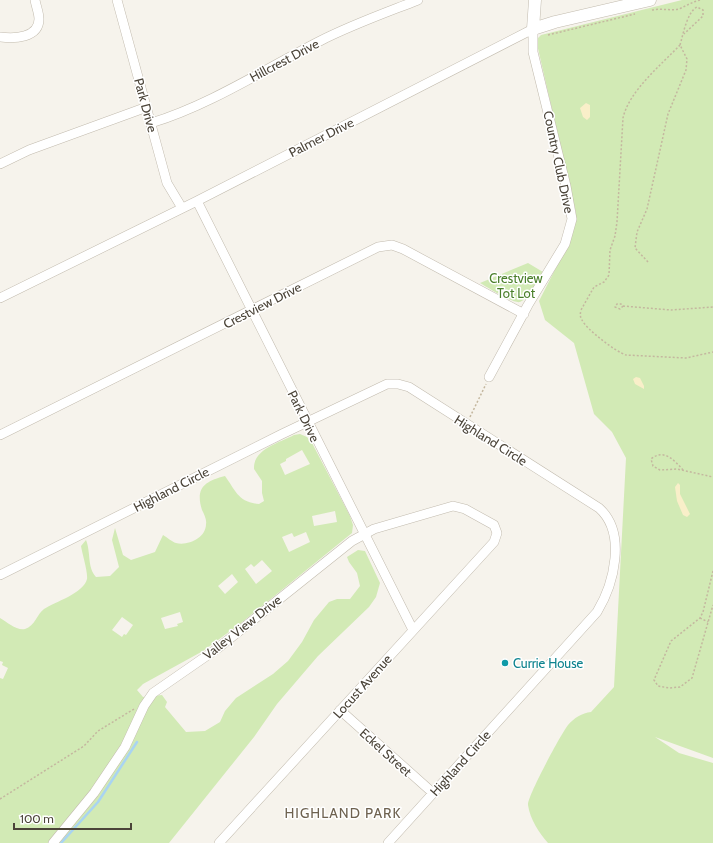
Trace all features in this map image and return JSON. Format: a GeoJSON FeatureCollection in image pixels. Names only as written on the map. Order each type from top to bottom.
{"type":"FeatureCollection","features":[{"type":"Feature","properties":{"kind":"street"},"geometry":{"type":"LineString","coordinates":[[0,37],[23,36],[34,31],[39,22],[34,0]]}},
{"type":"Feature","properties":{"kind":"street","name":"Park Drive"},"geometry":{"type":"LineString","coordinates":[[117,0],[167,182],[182,208]]}},
{"type":"Feature","properties":{"kind":"street","name":"Hillcrest Drive"},"geometry":{"type":"LineString","coordinates":[[151,123],[200,103],[343,30],[418,0]]}},
{"type":"Feature","properties":{"kind":"street","name":"Country Club Drive"},"geometry":{"type":"LineString","coordinates":[[489,377],[524,314],[566,244],[572,219],[566,186],[533,52],[535,0]]}},
{"type":"Feature","properties":{"kind":"street","name":"Palmer Drive"},"geometry":{"type":"LineString","coordinates":[[0,298],[182,208],[533,29],[555,22],[650,0]]}},
{"type":"Feature","properties":{"kind":"street"},"geometry":{"type":"LineString","coordinates":[[0,164],[29,150],[147,108]]}},
{"type":"Feature","properties":{"kind":"street","name":"Park Drive"},"geometry":{"type":"LineString","coordinates":[[197,200],[413,630]]}},
{"type":"Feature","properties":{"kind":"street","name":"Crestview Drive"},"geometry":{"type":"LineString","coordinates":[[0,435],[370,251],[388,245],[403,249],[524,314]]}},
{"type":"Feature","properties":{"kind":"street","name":"Highland Circle"},"geometry":{"type":"LineString","coordinates":[[0,575],[307,421],[381,386],[390,384],[409,387],[604,513],[610,520],[614,534],[613,574],[607,593],[593,617],[388,843]]}},
{"type":"Feature","properties":{"kind":"street","name":"Valley View Drive"},"geometry":{"type":"LineString","coordinates":[[53,843],[94,793],[125,747],[147,701],[159,688],[218,648],[343,547],[374,529],[453,506],[465,509],[494,525]]}},
{"type":"Feature","properties":{"kind":"street","name":"Locust Avenue"},"geometry":{"type":"LineString","coordinates":[[219,843],[494,542],[497,533],[494,525]]}},
{"type":"Feature","properties":{"kind":"street","name":"Eckel Street"},"geometry":{"type":"LineString","coordinates":[[340,710],[433,793]]}},
{"type":"Feature","properties":{"kind":"path"},"geometry":{"type":"LineString","coordinates":[[646,12],[661,8],[678,9],[691,2],[700,0]]}},
{"type":"Feature","properties":{"kind":"path"},"geometry":{"type":"LineString","coordinates":[[684,34],[703,16],[704,10],[697,7],[693,10],[684,34],[680,45],[634,94],[626,106],[623,118],[617,222],[615,236],[610,250],[609,275],[604,282],[594,287],[581,310],[580,315],[587,326],[618,352],[626,355],[686,358],[713,352]]}},
{"type":"Feature","properties":{"kind":"path"},"geometry":{"type":"LineString","coordinates":[[549,36],[639,14]]}},
{"type":"Feature","properties":{"kind":"path"},"geometry":{"type":"LineString","coordinates":[[648,262],[635,248],[637,232],[644,218],[668,114],[686,70],[687,59],[680,45]]}},
{"type":"Feature","properties":{"kind":"path"},"geometry":{"type":"LineString","coordinates":[[623,306],[671,310],[713,307]]}},
{"type":"Feature","properties":{"kind":"path"},"geometry":{"type":"LineString","coordinates":[[467,425],[489,377]]}},
{"type":"Feature","properties":{"kind":"path"},"geometry":{"type":"LineString","coordinates":[[683,470],[673,459],[665,455],[655,456],[651,459],[653,466],[660,470],[683,470],[713,477]]}},
{"type":"Feature","properties":{"kind":"path"},"geometry":{"type":"LineString","coordinates":[[713,571],[700,618],[671,641],[654,680],[658,686],[669,688],[680,687],[692,678],[713,605]]}},
{"type":"Feature","properties":{"kind":"path"},"geometry":{"type":"LineString","coordinates":[[700,618],[708,622]]}},
{"type":"Feature","properties":{"kind":"path"},"geometry":{"type":"LineString","coordinates":[[0,799],[84,746],[98,731],[147,701]]}},
{"type":"Feature","properties":{"kind":"green space"},"geometry":{"type":"Polygon","coordinates":[[[682,0],[713,0],[713,758],[655,737],[679,753],[713,763],[713,843],[548,843],[535,826],[529,810],[529,800],[533,790],[552,752],[568,725],[578,716],[591,712],[614,687],[626,458],[612,432],[594,414],[574,343],[545,320],[539,301],[562,256],[576,213],[536,40],[541,35],[682,0]]]}},
{"type":"Feature","properties":{"kind":"green space","name":"Crestview Tot Lot"},"geometry":{"type":"Polygon","coordinates":[[[528,263],[543,272],[527,297],[520,302],[506,298],[480,283],[528,263]]]}},
{"type":"Feature","properties":{"kind":"green space"},"geometry":{"type":"Polygon","coordinates":[[[300,434],[307,437],[312,443],[350,516],[353,525],[352,533],[241,623],[203,651],[143,684],[137,690],[143,697],[162,695],[167,702],[165,707],[186,732],[205,731],[220,722],[225,711],[236,698],[273,674],[288,661],[302,642],[314,620],[329,602],[337,599],[350,599],[360,586],[357,573],[347,557],[358,550],[365,551],[380,583],[376,597],[369,607],[318,656],[277,704],[254,737],[169,843],[0,843],[0,678],[3,679],[8,668],[2,665],[3,662],[0,661],[0,618],[19,629],[25,629],[34,623],[44,609],[81,589],[87,579],[81,546],[86,540],[93,573],[96,577],[110,576],[119,567],[112,540],[115,528],[123,555],[131,560],[155,552],[163,535],[173,542],[181,544],[196,540],[203,533],[206,522],[200,502],[201,491],[207,483],[212,480],[225,476],[238,495],[246,501],[259,504],[264,501],[262,481],[254,469],[255,462],[262,452],[274,444],[294,435],[300,434]],[[302,450],[286,459],[286,461],[280,464],[285,475],[310,464],[302,450]],[[335,511],[312,516],[314,526],[337,522],[335,511]],[[306,532],[294,537],[292,533],[282,537],[289,552],[310,542],[306,532]],[[262,560],[254,567],[251,564],[245,569],[256,584],[272,571],[262,560]],[[232,574],[218,586],[225,594],[238,582],[232,574]],[[180,612],[161,618],[165,629],[178,626],[177,624],[183,622],[180,612]],[[122,617],[112,630],[122,637],[124,634],[126,635],[133,625],[122,617]]]}},
{"type":"Feature","properties":{"kind":"sand"},"geometry":{"type":"Polygon","coordinates":[[[586,103],[590,105],[590,117],[587,120],[583,117],[580,108],[586,103]]]}},
{"type":"Feature","properties":{"kind":"sand"},"geometry":{"type":"Polygon","coordinates":[[[636,377],[640,378],[644,389],[635,384],[633,379],[636,377]]]}},
{"type":"Feature","properties":{"kind":"sand"},"geometry":{"type":"Polygon","coordinates":[[[678,483],[680,485],[680,494],[690,514],[687,517],[683,515],[677,501],[675,487],[678,483]]]}},
{"type":"Feature","properties":{"kind":"waterway"},"geometry":{"type":"LineString","coordinates":[[61,843],[98,802],[137,742]]}},
{"type":"Feature","properties":{"kind":"place","name":"Currie House"},"geometry":{"type":"Point","coordinates":[505,663]}},
{"type":"Feature","properties":{"kind":"district","name":"HIGHLAND PARK"},"geometry":{"type":"Point","coordinates":[343,813]}}]}
